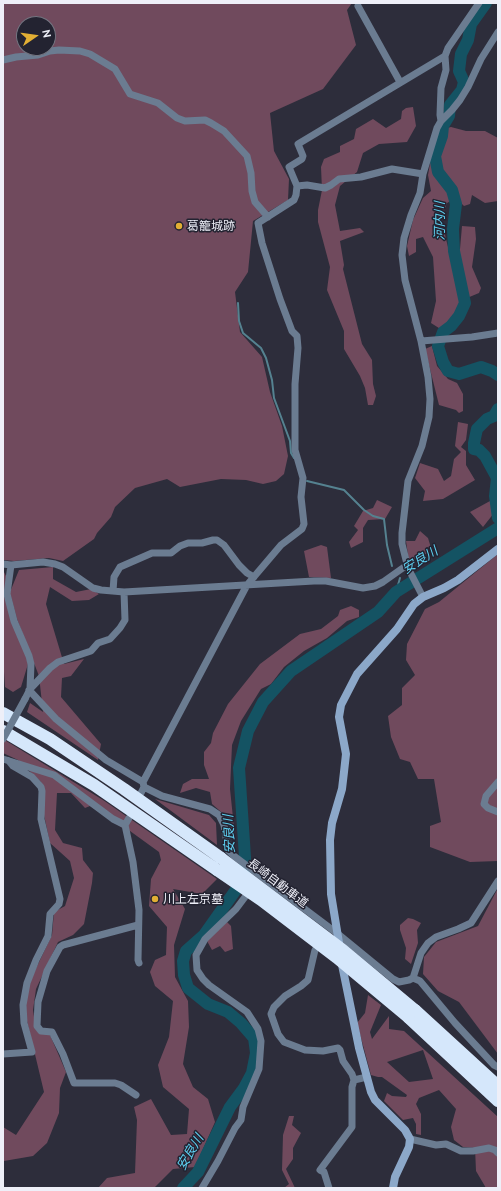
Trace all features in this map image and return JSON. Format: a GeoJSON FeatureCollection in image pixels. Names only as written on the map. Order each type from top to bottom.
{"type":"FeatureCollection","features":[{"type":"Feature","properties":{"kind":"highway"},"geometry":{"type":"LineString","coordinates":[[3,705],[50,739]]}},
{"type":"Feature","properties":{"kind":"highway","name":"長崎自動車道"},"geometry":{"type":"LineString","coordinates":[[3,713],[50,739],[124,789],[221,858],[343,950],[412,1014],[498,1101]]}},
{"type":"Feature","properties":{"kind":"highway","name":"長崎自動車道"},"geometry":{"type":"LineString","coordinates":[[3,731],[94,785],[261,900],[412,1014],[498,1086]]}},
{"type":"Feature","properties":{"kind":"street"},"geometry":{"type":"LineString","coordinates":[[443,119],[440,114],[441,88],[446,70],[445,56],[448,48],[479,3]]}},
{"type":"Feature","properties":{"kind":"street"},"geometry":{"type":"LineString","coordinates":[[358,6],[400,82]]}},
{"type":"Feature","properties":{"kind":"street"},"geometry":{"type":"LineString","coordinates":[[422,594],[407,567],[402,544],[402,533],[408,482],[422,446],[429,417],[430,399],[428,377],[421,341],[405,280],[402,255],[404,238],[420,193],[423,174],[437,128],[468,87],[481,59],[498,32]]}},
{"type":"Feature","properties":{"kind":"street"},"geometry":{"type":"LineString","coordinates":[[3,60],[16,56],[38,55],[50,51],[80,51],[90,54],[115,69],[130,94],[158,103],[177,118],[185,121],[204,120],[211,122],[224,131],[247,156],[251,173],[252,191],[256,202],[268,217]]}},
{"type":"Feature","properties":{"kind":"street"},"geometry":{"type":"LineString","coordinates":[[143,787],[247,585],[281,545],[302,529],[304,524],[302,497],[303,478],[295,450],[295,384],[298,342],[297,336],[292,331],[280,299],[258,223],[294,200],[297,186],[289,167],[302,159],[303,156],[298,144],[445,56]]}},
{"type":"Feature","properties":{"kind":"street"},"geometry":{"type":"LineString","coordinates":[[297,186],[307,185],[325,188],[339,179],[361,177],[392,169],[423,174]]}},
{"type":"Feature","properties":{"kind":"street"},"geometry":{"type":"LineString","coordinates":[[421,341],[472,337],[498,333]]}},
{"type":"Feature","properties":{"kind":"street"},"geometry":{"type":"LineString","coordinates":[[113,591],[114,577],[120,567],[152,553],[171,553],[180,546],[188,543],[202,543],[213,540],[217,540],[224,545],[243,569],[254,577]]}},
{"type":"Feature","properties":{"kind":"street"},"geometry":{"type":"LineString","coordinates":[[393,1188],[395,1177],[409,1147],[410,1140],[405,1130],[375,1100],[371,1092],[359,1048],[345,981],[331,894],[330,840],[332,822],[342,789],[346,754],[339,717],[341,705],[357,674],[397,629],[422,594],[444,588],[458,580],[498,549]]}},
{"type":"Feature","properties":{"kind":"street"},"geometry":{"type":"LineString","coordinates":[[3,564],[11,565],[43,562],[55,564],[63,567],[93,588],[124,592],[326,581],[363,588],[375,586],[407,567]]}},
{"type":"Feature","properties":{"kind":"street"},"geometry":{"type":"LineString","coordinates":[[11,565],[7,594],[14,621],[31,664],[30,690],[41,705],[106,760],[143,787],[162,796],[210,809],[219,816],[224,825],[228,850],[234,856],[338,934],[393,979],[398,982],[413,978],[420,981],[455,1023],[498,1067]]}},
{"type":"Feature","properties":{"kind":"street"},"geometry":{"type":"LineString","coordinates":[[3,739],[30,690],[50,668],[58,662],[91,652],[98,643],[110,639],[120,628],[125,620],[124,592]]}},
{"type":"Feature","properties":{"kind":"street"},"geometry":{"type":"LineString","coordinates":[[6,760],[54,775],[113,819],[127,821],[139,910],[139,963]]}},
{"type":"Feature","properties":{"kind":"street"},"geometry":{"type":"LineString","coordinates":[[3,1054],[32,1052],[24,1023],[23,1005],[27,983],[48,936],[50,914],[59,904],[60,898],[41,820],[41,786],[32,777],[6,760]]}},
{"type":"Feature","properties":{"kind":"street"},"geometry":{"type":"LineString","coordinates":[[498,782],[486,796],[484,804],[488,808],[498,812]]}},
{"type":"Feature","properties":{"kind":"street"},"geometry":{"type":"LineString","coordinates":[[202,1188],[235,1128],[241,1120],[243,1107],[259,1070],[261,1041],[258,1029],[247,1012],[209,985],[203,979],[197,970],[196,955],[205,940],[246,897],[256,876],[255,871]]}},
{"type":"Feature","properties":{"kind":"street"},"geometry":{"type":"LineString","coordinates":[[413,978],[420,953],[428,943],[436,937],[458,929],[471,922],[498,881]]}},
{"type":"Feature","properties":{"kind":"street"},"geometry":{"type":"LineString","coordinates":[[136,1095],[121,1085],[115,1083],[74,1083],[63,1054],[52,1032],[41,1031],[38,1026],[38,1002],[47,971],[63,944],[138,925]]}},
{"type":"Feature","properties":{"kind":"street"},"geometry":{"type":"LineString","coordinates":[[315,950],[308,980],[302,986],[285,996],[274,1007],[271,1014],[278,1034],[284,1042],[305,1050],[323,1051],[338,1048],[354,1080],[352,1087],[352,1127],[320,1170],[324,1172],[329,1188]]}},
{"type":"Feature","properties":{"kind":"street"},"geometry":{"type":"LineString","coordinates":[[354,1080],[367,1077]]}},
{"type":"Feature","properties":{"kind":"street"},"geometry":{"type":"LineString","coordinates":[[410,1140],[436,1146],[446,1144],[461,1151],[473,1151],[489,1148],[498,1153]]}},
{"type":"Feature","properties":{"kind":"shaded area"},"geometry":{"type":"Polygon","coordinates":[[[3,3],[352,3],[347,10],[356,45],[323,89],[270,113],[274,151],[289,179],[288,200],[253,221],[248,272],[235,292],[240,332],[262,357],[270,392],[282,426],[288,456],[284,474],[276,481],[263,484],[246,480],[221,479],[180,487],[167,479],[135,488],[115,507],[111,517],[97,533],[94,539],[63,561],[49,558],[14,561],[3,560],[3,3]]]}},
{"type":"Feature","properties":{"kind":"shaded area"},"geometry":{"type":"Polygon","coordinates":[[[413,107],[416,126],[407,142],[379,144],[363,153],[357,172],[340,186],[335,205],[340,231],[360,228],[364,232],[340,241],[344,265],[343,269],[362,344],[372,360],[373,384],[376,396],[373,405],[368,405],[365,388],[360,376],[344,349],[344,331],[327,290],[330,267],[318,222],[318,210],[322,190],[321,167],[324,159],[340,152],[340,146],[354,139],[356,129],[373,119],[386,128],[401,119],[402,111],[406,108],[413,107]]]}},
{"type":"Feature","properties":{"kind":"shaded area"},"geometry":{"type":"Polygon","coordinates":[[[451,127],[466,131],[485,131],[498,138],[498,201],[485,203],[472,195],[470,204],[464,206],[456,198],[447,203],[441,219],[449,251],[460,249],[462,226],[475,227],[476,239],[472,267],[481,288],[479,293],[467,298],[442,330],[431,323],[436,301],[433,257],[423,237],[416,239],[416,252],[409,256],[407,246],[413,220],[423,198],[431,191],[428,175],[439,130],[451,127]]]}},
{"type":"Feature","properties":{"kind":"shaded area"},"geometry":{"type":"Polygon","coordinates":[[[432,346],[437,366],[448,379],[457,383],[463,394],[463,411],[459,413],[456,410],[439,405],[425,349],[432,346]]]}},
{"type":"Feature","properties":{"kind":"shaded area"},"geometry":{"type":"Polygon","coordinates":[[[458,422],[468,424],[466,440],[461,447],[466,451],[466,465],[475,480],[443,499],[423,501],[425,491],[415,478],[420,463],[438,469],[444,481],[451,476],[454,459],[461,452],[455,446],[458,422]]]}},
{"type":"Feature","properties":{"kind":"shaded area"},"geometry":{"type":"Polygon","coordinates":[[[377,500],[392,507],[385,519],[368,520],[363,528],[363,542],[351,548],[349,542],[358,530],[354,526],[363,511],[373,508],[377,500]]]}},
{"type":"Feature","properties":{"kind":"shaded area"},"geometry":{"type":"Polygon","coordinates":[[[490,501],[494,513],[483,527],[470,512],[490,501]]]}},
{"type":"Feature","properties":{"kind":"shaded area"},"geometry":{"type":"Polygon","coordinates":[[[420,531],[428,538],[432,551],[409,562],[406,541],[415,541],[420,531]]]}},
{"type":"Feature","properties":{"kind":"shaded area"},"geometry":{"type":"Polygon","coordinates":[[[321,545],[327,547],[331,578],[309,577],[304,551],[321,545]]]}},
{"type":"Feature","properties":{"kind":"shaded area"},"geometry":{"type":"Polygon","coordinates":[[[498,554],[498,861],[470,862],[430,847],[430,826],[441,822],[434,779],[418,779],[410,762],[400,759],[391,737],[388,716],[402,705],[402,688],[415,675],[406,660],[407,644],[425,609],[439,602],[498,554]]]}},
{"type":"Feature","properties":{"kind":"shaded area"},"geometry":{"type":"Polygon","coordinates":[[[53,567],[53,579],[76,592],[91,589],[99,594],[89,600],[72,601],[50,587],[46,604],[64,664],[84,659],[71,676],[62,678],[61,697],[101,744],[98,760],[27,712],[30,703],[43,712],[39,676],[17,619],[10,592],[19,570],[53,567]]]}},
{"type":"Feature","properties":{"kind":"shaded area"},"geometry":{"type":"Polygon","coordinates":[[[3,570],[6,576],[28,664],[21,687],[13,692],[5,687],[3,657],[3,570]]]}},
{"type":"Feature","properties":{"kind":"shaded area"},"geometry":{"type":"Polygon","coordinates":[[[351,606],[359,610],[359,617],[347,621],[327,638],[304,651],[284,667],[271,684],[261,689],[241,721],[232,745],[230,789],[235,837],[231,836],[227,817],[212,804],[210,792],[196,788],[180,793],[183,784],[192,779],[209,779],[204,765],[204,752],[211,743],[213,733],[228,704],[260,664],[300,634],[321,629],[338,616],[340,610],[351,606]]]}},
{"type":"Feature","properties":{"kind":"shaded area"},"geometry":{"type":"Polygon","coordinates":[[[3,739],[103,800],[217,879],[202,894],[173,889],[185,909],[174,945],[175,977],[188,1001],[189,1027],[183,1064],[193,1087],[208,1099],[215,1122],[195,1167],[173,1169],[154,1188],[98,1188],[107,1178],[135,1173],[137,1120],[134,1107],[151,1099],[171,1135],[187,1134],[189,1109],[163,1087],[158,1065],[169,1037],[173,1001],[155,986],[150,972],[155,960],[166,955],[167,927],[149,906],[151,879],[161,860],[159,852],[130,831],[124,829],[90,806],[85,808],[71,793],[57,793],[55,830],[63,843],[82,848],[83,860],[93,873],[92,883],[84,924],[73,935],[58,942],[36,989],[33,1010],[36,1030],[50,1035],[66,1072],[60,1088],[59,1113],[47,1143],[33,1156],[4,1161],[3,1166],[3,1127],[16,1135],[44,1092],[27,1021],[25,1004],[29,983],[52,935],[54,912],[65,906],[74,878],[70,861],[50,843],[44,815],[41,782],[18,760],[3,753],[3,739]]]}},
{"type":"Feature","properties":{"kind":"shaded area"},"geometry":{"type":"Polygon","coordinates":[[[155,799],[209,815],[216,823],[217,845],[155,799]]]}},
{"type":"Feature","properties":{"kind":"shaded area"},"geometry":{"type":"Polygon","coordinates":[[[498,888],[498,1054],[459,1002],[438,991],[423,974],[424,957],[436,942],[478,926],[498,888]]]}},
{"type":"Feature","properties":{"kind":"shaded area"},"geometry":{"type":"Polygon","coordinates":[[[408,918],[421,923],[417,930],[418,943],[411,964],[405,959],[406,948],[400,930],[400,925],[408,918]]]}},
{"type":"Feature","properties":{"kind":"shaded area"},"geometry":{"type":"Polygon","coordinates":[[[227,922],[231,926],[233,949],[225,952],[220,946],[212,950],[207,941],[227,922]]]}},
{"type":"Feature","properties":{"kind":"shaded area"},"geometry":{"type":"Polygon","coordinates":[[[368,995],[381,1005],[370,1032],[372,1039],[389,1016],[389,1029],[404,1031],[498,1117],[498,1188],[486,1188],[476,1171],[475,1148],[463,1147],[454,1140],[451,1127],[456,1109],[439,1090],[419,1098],[416,1104],[421,1114],[421,1135],[416,1134],[416,1124],[413,1118],[403,1120],[384,1101],[387,1093],[392,1096],[406,1097],[407,1095],[382,1077],[371,1075],[357,1023],[365,1013],[368,995]],[[423,1050],[387,1062],[409,1082],[433,1079],[423,1050]]]}},
{"type":"Feature","properties":{"kind":"shaded area"},"geometry":{"type":"Polygon","coordinates":[[[289,1116],[294,1116],[292,1125],[301,1133],[293,1148],[293,1159],[286,1169],[295,1188],[284,1188],[289,1184],[282,1170],[283,1135],[289,1116]]]}},
{"type":"Feature","properties":{"kind":"waterway","name":"河内川"},"geometry":{"type":"LineString","coordinates":[[486,3],[471,24],[468,40],[461,54],[459,71],[464,82],[462,90],[450,105],[449,116],[443,126],[442,136],[435,156],[438,172],[452,190],[456,204],[453,229],[454,251],[465,303],[459,316],[451,326],[443,332],[438,346],[443,362],[448,371],[459,374],[481,367],[498,375]]}},
{"type":"Feature","properties":{"kind":"waterway"},"geometry":{"type":"LineString","coordinates":[[238,303],[239,321],[243,333],[261,348],[266,358],[272,380],[274,398],[290,441],[291,453],[294,458]]}},
{"type":"Feature","properties":{"kind":"waterway","name":"河内川"},"geometry":{"type":"LineString","coordinates":[[498,409],[494,416],[487,419],[477,429],[474,443],[474,449],[479,450],[485,456],[497,478],[495,496],[498,518]]}},
{"type":"Feature","properties":{"kind":"waterway"},"geometry":{"type":"LineString","coordinates":[[307,481],[344,490],[364,510],[373,516],[384,519],[387,545],[392,566]]}},
{"type":"Feature","properties":{"kind":"waterway","name":"安良川"},"geometry":{"type":"LineString","coordinates":[[183,1188],[198,1172],[230,1107],[244,1088],[252,1073],[256,1053],[254,1038],[241,1023],[228,1012],[208,1004],[188,988],[184,975],[183,961],[186,951],[204,935],[245,877],[239,768],[248,731],[263,702],[291,671],[378,612],[396,592],[498,528]]}},
{"type":"Feature","properties":{"kind":"waterway"},"geometry":{"type":"LineString","coordinates":[[396,592],[400,578]]}},
{"type":"Feature","properties":{"kind":"place","name":"葛籠城跡"},"geometry":{"type":"Point","coordinates":[179,226]}},
{"type":"Feature","properties":{"kind":"place","name":"川上左京墓"},"geometry":{"type":"Point","coordinates":[155,899]}}]}
